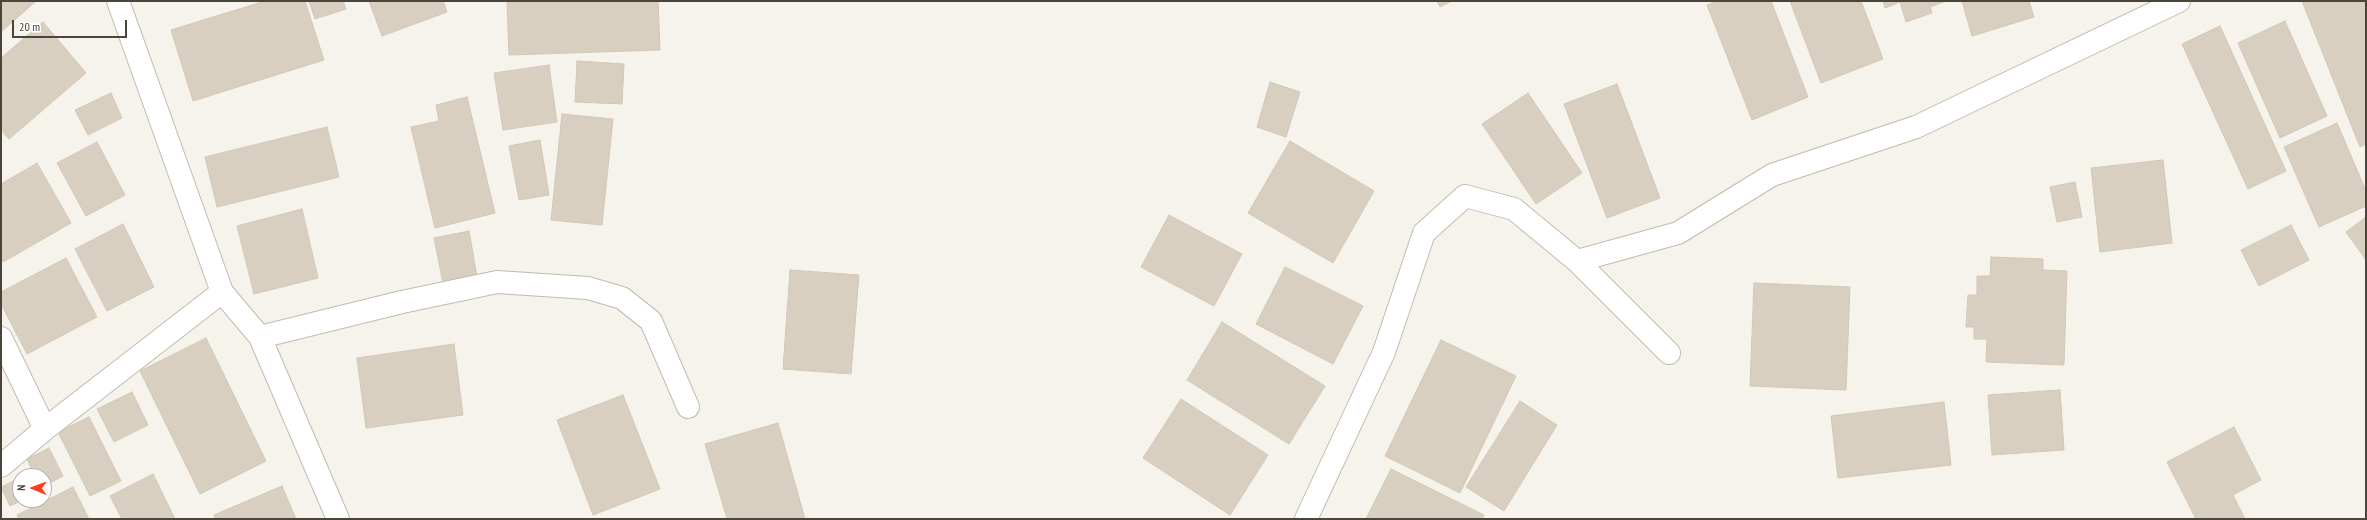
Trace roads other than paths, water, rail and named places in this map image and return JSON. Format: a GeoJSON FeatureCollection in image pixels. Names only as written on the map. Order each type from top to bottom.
{"type":"FeatureCollection","features":[{"type":"Feature","properties":{"kind":"street"},"geometry":{"type":"LineString","coordinates":[[118,1],[222,292],[260,337],[338,519]]}},
{"type":"Feature","properties":{"kind":"street"},"geometry":{"type":"LineString","coordinates":[[1578,261],[1678,234],[1772,175],[1916,127],[2179,1]]}},
{"type":"Feature","properties":{"kind":"street"},"geometry":{"type":"LineString","coordinates":[[1306,519],[1384,352],[1424,233],[1465,196],[1514,209],[1578,261],[1669,353]]}},
{"type":"Feature","properties":{"kind":"street"},"geometry":{"type":"LineString","coordinates":[[260,337],[402,302],[497,282],[588,288],[622,298],[651,321],[688,407]]}},
{"type":"Feature","properties":{"kind":"street"},"geometry":{"type":"LineString","coordinates":[[1,466],[45,429],[222,292]]}},
{"type":"Feature","properties":{"kind":"street"},"geometry":{"type":"LineString","coordinates":[[1,338],[45,429]]}}]}
